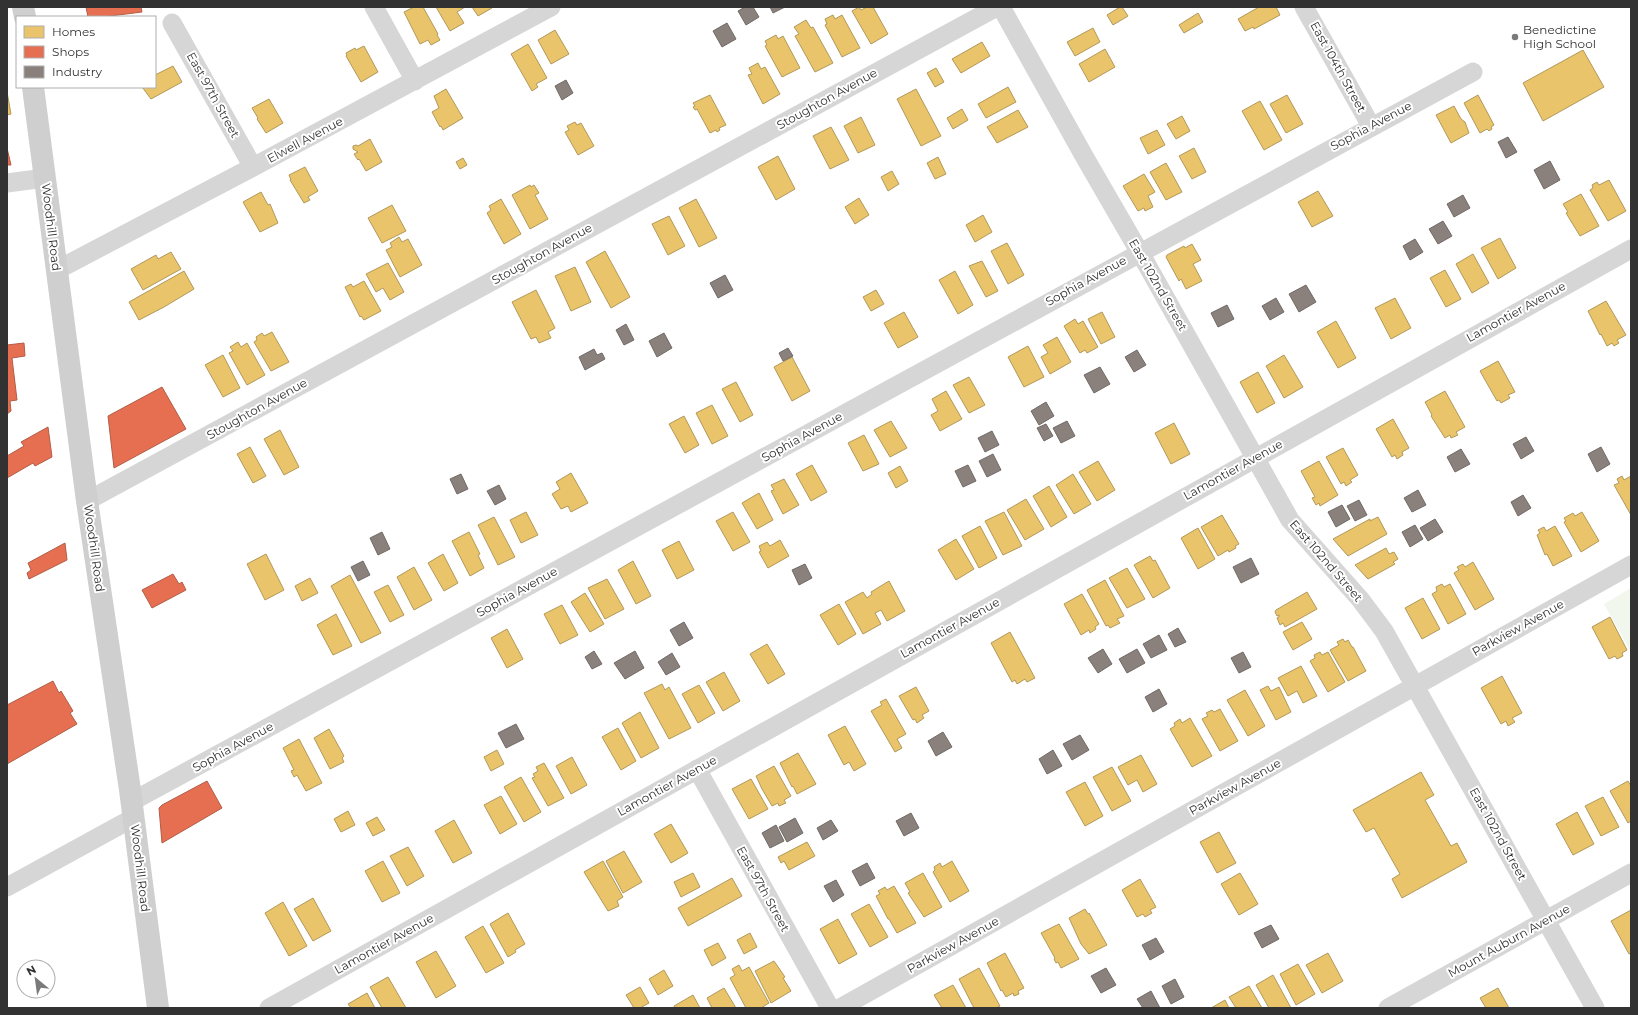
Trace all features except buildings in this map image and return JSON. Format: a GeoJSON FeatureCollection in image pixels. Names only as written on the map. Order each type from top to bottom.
{"type":"FeatureCollection","features":[{"type":"Feature","properties":{"kind":"main road","name":"Woodhill Road"},"geometry":{"type":"LineString","coordinates":[[33,88],[87,501],[132,810],[158,1008]]}},
{"type":"Feature","properties":{"kind":"street"},"geometry":{"type":"LineString","coordinates":[[374,7],[415,81]]}},
{"type":"Feature","properties":{"kind":"street","name":"Elwell Avenue"},"geometry":{"type":"LineString","coordinates":[[57,270],[415,81],[551,7]]}},
{"type":"Feature","properties":{"kind":"street","name":"Stoughton Avenue"},"geometry":{"type":"LineString","coordinates":[[87,501],[997,7]]}},
{"type":"Feature","properties":{"kind":"street","name":"East 102nd Street"},"geometry":{"type":"LineString","coordinates":[[1001,7],[1290,520],[1360,599],[1384,631],[1595,1008]]}},
{"type":"Feature","properties":{"kind":"street","name":"East 104th Street"},"geometry":{"type":"LineString","coordinates":[[1304,7],[1371,126]]}},
{"type":"Feature","properties":{"kind":"street","name":"East 97th Street"},"geometry":{"type":"LineString","coordinates":[[172,23],[253,167]]}},
{"type":"Feature","properties":{"kind":"street","name":"Sophia Avenue"},"geometry":{"type":"LineString","coordinates":[[7,887],[132,810],[1139,252],[1473,72]]}},
{"type":"Feature","properties":{"kind":"street"},"geometry":{"type":"LineString","coordinates":[[7,183],[45,178]]}},
{"type":"Feature","properties":{"kind":"street","name":"Lamontier Avenue"},"geometry":{"type":"LineString","coordinates":[[269,1008],[1255,457],[1631,249]]}},
{"type":"Feature","properties":{"kind":"street","name":"Parkview Avenue"},"geometry":{"type":"LineString","coordinates":[[840,1008],[1631,565]]}},
{"type":"Feature","properties":{"kind":"street","name":"East 97th Street"},"geometry":{"type":"LineString","coordinates":[[697,769],[830,1008]]}},
{"type":"Feature","properties":{"kind":"street","name":"Mount Auburn Avenue"},"geometry":{"type":"LineString","coordinates":[[1388,1008],[1631,873]]}},
{"type":"Feature","properties":{"kind":"shaded area"},"geometry":{"type":"Polygon","coordinates":[[[1631,588],[1631,652],[1604,604],[1631,588]]]}},
{"type":"Feature","properties":{"kind":"place","name":"Benedictine High School"},"geometry":{"type":"Point","coordinates":[1515,37]}}]}
